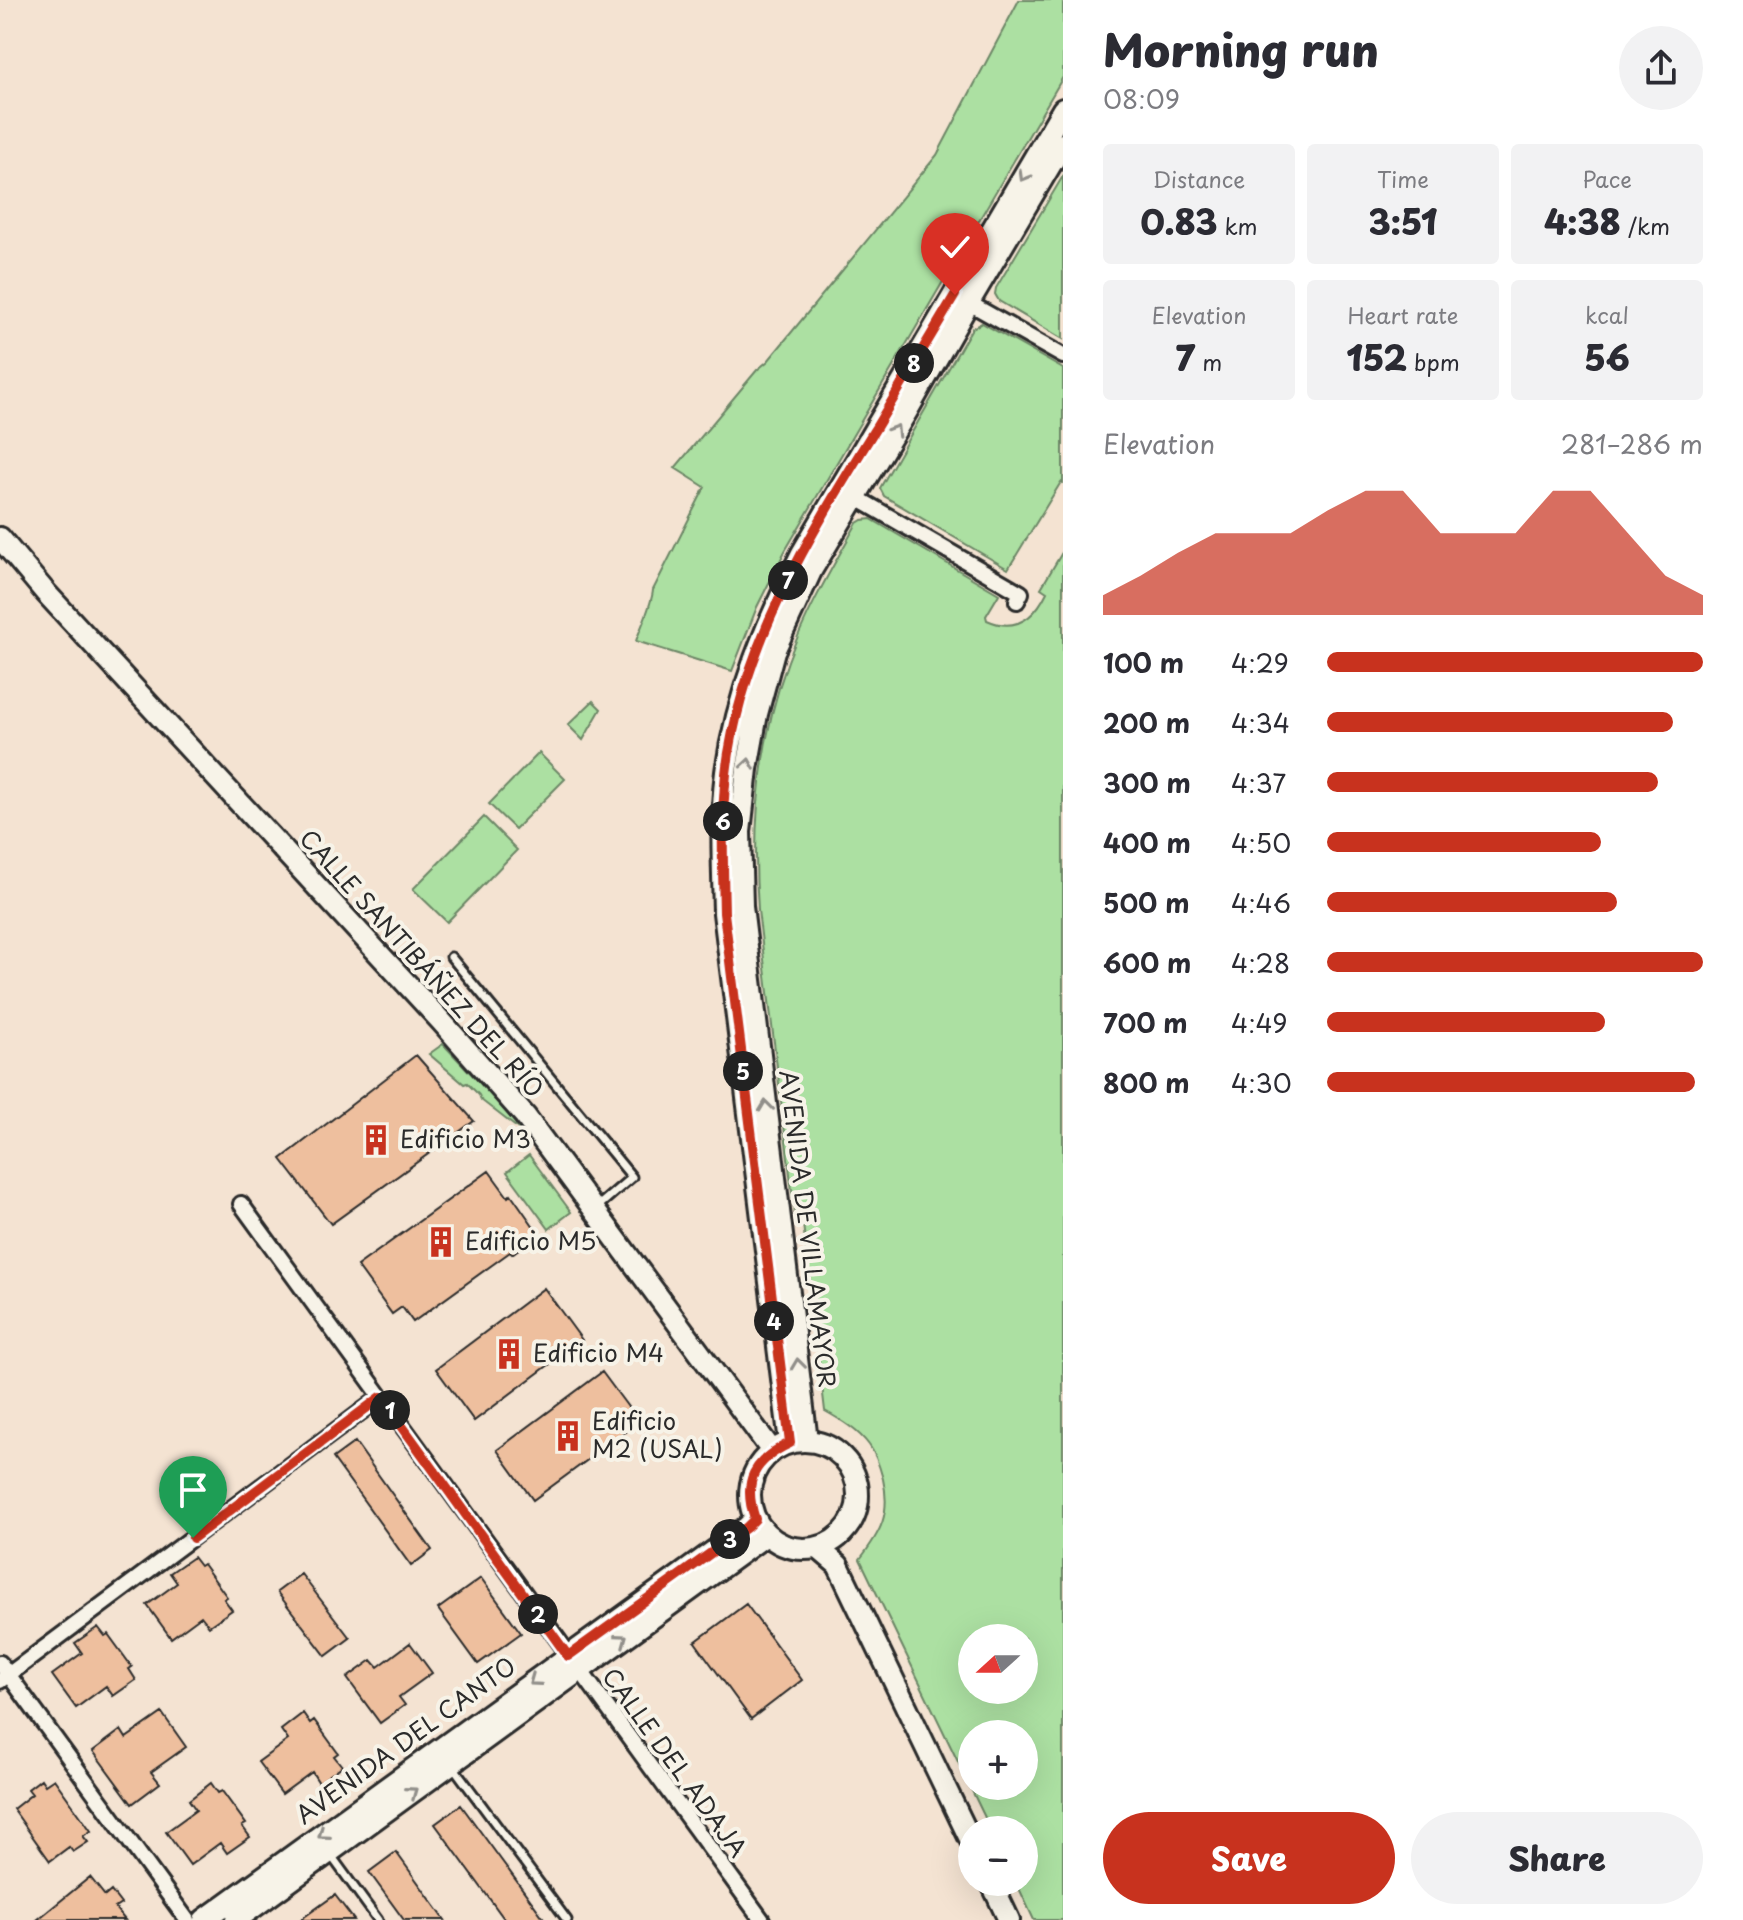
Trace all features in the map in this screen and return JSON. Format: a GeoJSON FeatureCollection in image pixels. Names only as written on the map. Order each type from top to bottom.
{"type":"FeatureCollection","features":[{"type":"Feature","properties":{"kind":"main road","name":"AVENIDA DE VILLAMAYOR"},"geometry":{"type":"LineString","coordinates":[[790,1445],[742,906],[740,832],[757,714],[774,651],[846,492],[907,411],[962,299],[1063,109]]}},
{"type":"Feature","properties":{"kind":"main road","name":"AVENIDA DE VILLAMAYOR"},"geometry":{"type":"LineString","coordinates":[[962,299],[1063,144]]}},
{"type":"Feature","properties":{"kind":"main road","name":"CALLE SANTIBÁÑEZ DEL RÍO"},"geometry":{"type":"LineString","coordinates":[[0,538],[46,593],[525,1116],[594,1210],[790,1445]]}},
{"type":"Feature","properties":{"kind":"main road"},"geometry":{"type":"LineString","coordinates":[[823,1444],[849,1465],[856,1480],[856,1511],[849,1525],[839,1537],[818,1548],[800,1550],[782,1545],[761,1527],[750,1505],[753,1475],[761,1462],[790,1445],[823,1444]]}},
{"type":"Feature","properties":{"kind":"main road","name":"AVENIDA DEL CANTO"},"geometry":{"type":"LineString","coordinates":[[236,1920],[451,1763],[747,1527],[761,1527]]}},
{"type":"Feature","properties":{"kind":"main road"},"geometry":{"type":"LineString","coordinates":[[838,1565],[839,1537]]}},
{"type":"Feature","properties":{"kind":"main road"},"geometry":{"type":"LineString","coordinates":[[818,1548],[838,1565],[959,1816]]}},
{"type":"Feature","properties":{"kind":"main road","name":"AVENIDA DEL CANTO"},"geometry":{"type":"LineString","coordinates":[[204,1920],[574,1663]]}},
{"type":"Feature","properties":{"kind":"main road"},"geometry":{"type":"LineString","coordinates":[[998,1896],[1009,1920]]}},
{"type":"Feature","properties":{"kind":"street"},"geometry":{"type":"LineString","coordinates":[[962,299],[1063,356]]}},
{"type":"Feature","properties":{"kind":"street"},"geometry":{"type":"LineString","coordinates":[[846,492],[1021,593],[1017,601]]}},
{"type":"Feature","properties":{"kind":"street","name":"CALLE DEL ADAJA"},"geometry":{"type":"LineString","coordinates":[[241,1204],[762,1920]]}},
{"type":"Feature","properties":{"kind":"street"},"geometry":{"type":"LineString","coordinates":[[187,1920],[3,1673],[381,1397]]}},
{"type":"Feature","properties":{"kind":"lane"},"geometry":{"type":"LineString","coordinates":[[451,957],[632,1177],[594,1210]]}},
{"type":"Feature","properties":{"kind":"lane"},"geometry":{"type":"LineString","coordinates":[[451,1763],[567,1920]]}},
{"type":"Feature","properties":{"kind":"lane"},"geometry":{"type":"LineString","coordinates":[[329,1852],[378,1920]]}},
{"type":"Feature","properties":{"kind":"green space"},"geometry":{"type":"Polygon","coordinates":[[[1019,0],[1063,0],[1063,77],[785,551],[757,607],[732,671],[636,641],[653,590],[705,487],[675,468],[768,361],[937,155],[1019,0]]]}},
{"type":"Feature","properties":{"kind":"green space"},"geometry":{"type":"Polygon","coordinates":[[[1063,176],[1063,339],[999,301],[995,294],[1063,176]]]}},
{"type":"Feature","properties":{"kind":"green space"},"geometry":{"type":"Polygon","coordinates":[[[982,323],[1063,369],[1063,483],[1008,569],[884,496],[880,488],[972,328],[982,323]]]}},
{"type":"Feature","properties":{"kind":"green space"},"geometry":{"type":"Polygon","coordinates":[[[871,519],[999,594],[986,616],[987,620],[997,624],[1016,623],[1037,609],[1047,592],[1041,588],[1063,551],[1063,1920],[1034,1920],[1023,1896],[1038,1896],[1038,1816],[984,1816],[976,1800],[1038,1800],[1038,1720],[958,1720],[958,1762],[860,1559],[874,1540],[885,1513],[883,1479],[876,1457],[865,1440],[825,1411],[803,1224],[796,1224],[758,910],[757,815],[770,721],[788,661],[820,590],[857,523],[871,519]]]}},
{"type":"Feature","properties":{"kind":"green space"},"geometry":{"type":"Polygon","coordinates":[[[593,701],[601,709],[583,740],[568,725],[593,701]]]}},
{"type":"Feature","properties":{"kind":"green space"},"geometry":{"type":"Polygon","coordinates":[[[539,753],[565,779],[515,829],[489,804],[539,753]]]}},
{"type":"Feature","properties":{"kind":"green space"},"geometry":{"type":"Polygon","coordinates":[[[484,817],[517,850],[447,922],[413,889],[484,817]]]}},
{"type":"Feature","properties":{"kind":"green space"},"geometry":{"type":"Polygon","coordinates":[[[443,1044],[499,1103],[521,1131],[429,1054],[443,1044]]]}},
{"type":"Feature","properties":{"kind":"green space"},"geometry":{"type":"Polygon","coordinates":[[[529,1155],[571,1212],[549,1229],[507,1172],[529,1155]]]}},
{"type":"Feature","properties":{"kind":"building","name":"Edificio M3"},"geometry":{"type":"Polygon","coordinates":[[[416,1055],[474,1121],[331,1224],[281,1159],[416,1055]]]}},
{"type":"Feature","properties":{"kind":"building","name":"Edificio M5"},"geometry":{"type":"Polygon","coordinates":[[[489,1171],[508,1197],[511,1194],[539,1234],[413,1322],[402,1307],[392,1314],[357,1266],[489,1171]]]}},
{"type":"Feature","properties":{"kind":"building","name":"Edificio M4"},"geometry":{"type":"Polygon","coordinates":[[[544,1288],[582,1340],[474,1421],[436,1369],[544,1288]]]}},
{"type":"Feature","properties":{"kind":"building","name":"Edificio M2 (USAL)"},"geometry":{"type":"Polygon","coordinates":[[[602,1372],[639,1422],[533,1500],[497,1450],[602,1372]]]}},
{"type":"Feature","properties":{"kind":"building"},"geometry":{"type":"Polygon","coordinates":[[[355,1442],[432,1550],[411,1566],[333,1458],[355,1442]]]}},
{"type":"Feature","properties":{"kind":"building"},"geometry":{"type":"Polygon","coordinates":[[[193,1557],[200,1566],[203,1564],[227,1597],[224,1599],[232,1610],[209,1626],[201,1616],[171,1638],[147,1605],[177,1583],[170,1573],[193,1557]]]}},
{"type":"Feature","properties":{"kind":"building"},"geometry":{"type":"Polygon","coordinates":[[[301,1574],[350,1638],[326,1656],[277,1592],[301,1574]]]}},
{"type":"Feature","properties":{"kind":"building"},"geometry":{"type":"Polygon","coordinates":[[[481,1578],[521,1633],[478,1664],[438,1609],[481,1578]]]}},
{"type":"Feature","properties":{"kind":"building"},"geometry":{"type":"Polygon","coordinates":[[[746,1604],[802,1680],[751,1719],[695,1642],[746,1604]]]}},
{"type":"Feature","properties":{"kind":"building"},"geometry":{"type":"Polygon","coordinates":[[[98,1627],[105,1636],[108,1634],[132,1667],[129,1669],[136,1680],[113,1696],[106,1686],[76,1708],[52,1675],[82,1653],[75,1643],[98,1627]]]}},
{"type":"Feature","properties":{"kind":"building"},"geometry":{"type":"Polygon","coordinates":[[[410,1643],[432,1673],[399,1697],[405,1705],[380,1723],[347,1678],[372,1660],[378,1667],[410,1643]]]}},
{"type":"Feature","properties":{"kind":"building"},"geometry":{"type":"Polygon","coordinates":[[[162,1713],[186,1747],[151,1772],[160,1783],[132,1804],[93,1751],[121,1730],[126,1738],[162,1713]]]}},
{"type":"Feature","properties":{"kind":"building"},"geometry":{"type":"Polygon","coordinates":[[[303,1713],[310,1723],[314,1720],[338,1753],[334,1756],[342,1766],[319,1783],[312,1772],[282,1794],[258,1762],[288,1740],[281,1730],[303,1713]]]}},
{"type":"Feature","properties":{"kind":"building"},"geometry":{"type":"Polygon","coordinates":[[[41,1779],[45,1785],[54,1779],[91,1831],[83,1836],[88,1842],[73,1852],[69,1847],[50,1861],[13,1809],[32,1794],[28,1789],[41,1779]]]}},
{"type":"Feature","properties":{"kind":"building"},"geometry":{"type":"Polygon","coordinates":[[[211,1783],[218,1793],[222,1791],[246,1824],[242,1826],[250,1837],[227,1853],[220,1843],[190,1865],[166,1832],[196,1810],[189,1800],[211,1783]]]}},
{"type":"Feature","properties":{"kind":"building"},"geometry":{"type":"Polygon","coordinates":[[[461,1805],[545,1920],[505,1920],[435,1824],[461,1805]]]}},
{"type":"Feature","properties":{"kind":"building"},"geometry":{"type":"Polygon","coordinates":[[[396,1852],[445,1920],[404,1920],[369,1872],[396,1852]]]}},
{"type":"Feature","properties":{"kind":"building"},"geometry":{"type":"Polygon","coordinates":[[[90,1877],[105,1896],[111,1891],[121,1904],[115,1908],[125,1920],[37,1920],[90,1877]]]}},
{"type":"Feature","properties":{"kind":"building"},"geometry":{"type":"Polygon","coordinates":[[[335,1895],[354,1920],[300,1920],[335,1895]]]}},
{"type":"Feature","properties":{"kind":"place","name":"Edificio M3"},"geometry":{"type":"Point","coordinates":[376,1140]}},
{"type":"Feature","properties":{"kind":"place","name":"Edificio M5"},"geometry":{"type":"Point","coordinates":[441,1242]}},
{"type":"Feature","properties":{"kind":"place","name":"Edificio M4"},"geometry":{"type":"Point","coordinates":[509,1354]}},
{"type":"Feature","properties":{"kind":"place","name":"Edificio M2 (USAL)"},"geometry":{"type":"Point","coordinates":[568,1436]}},
{"type":"Feature","properties":{"kind":"route"},"geometry":{"type":"LineString","coordinates":[[193,1538],[381,1397],[568,1656],[755,1519],[750,1505],[753,1475],[772,1451],[790,1443],[724,913],[722,837],[726,772],[738,713],[756,651],[773,610],[839,488],[955,295]]}}]}
